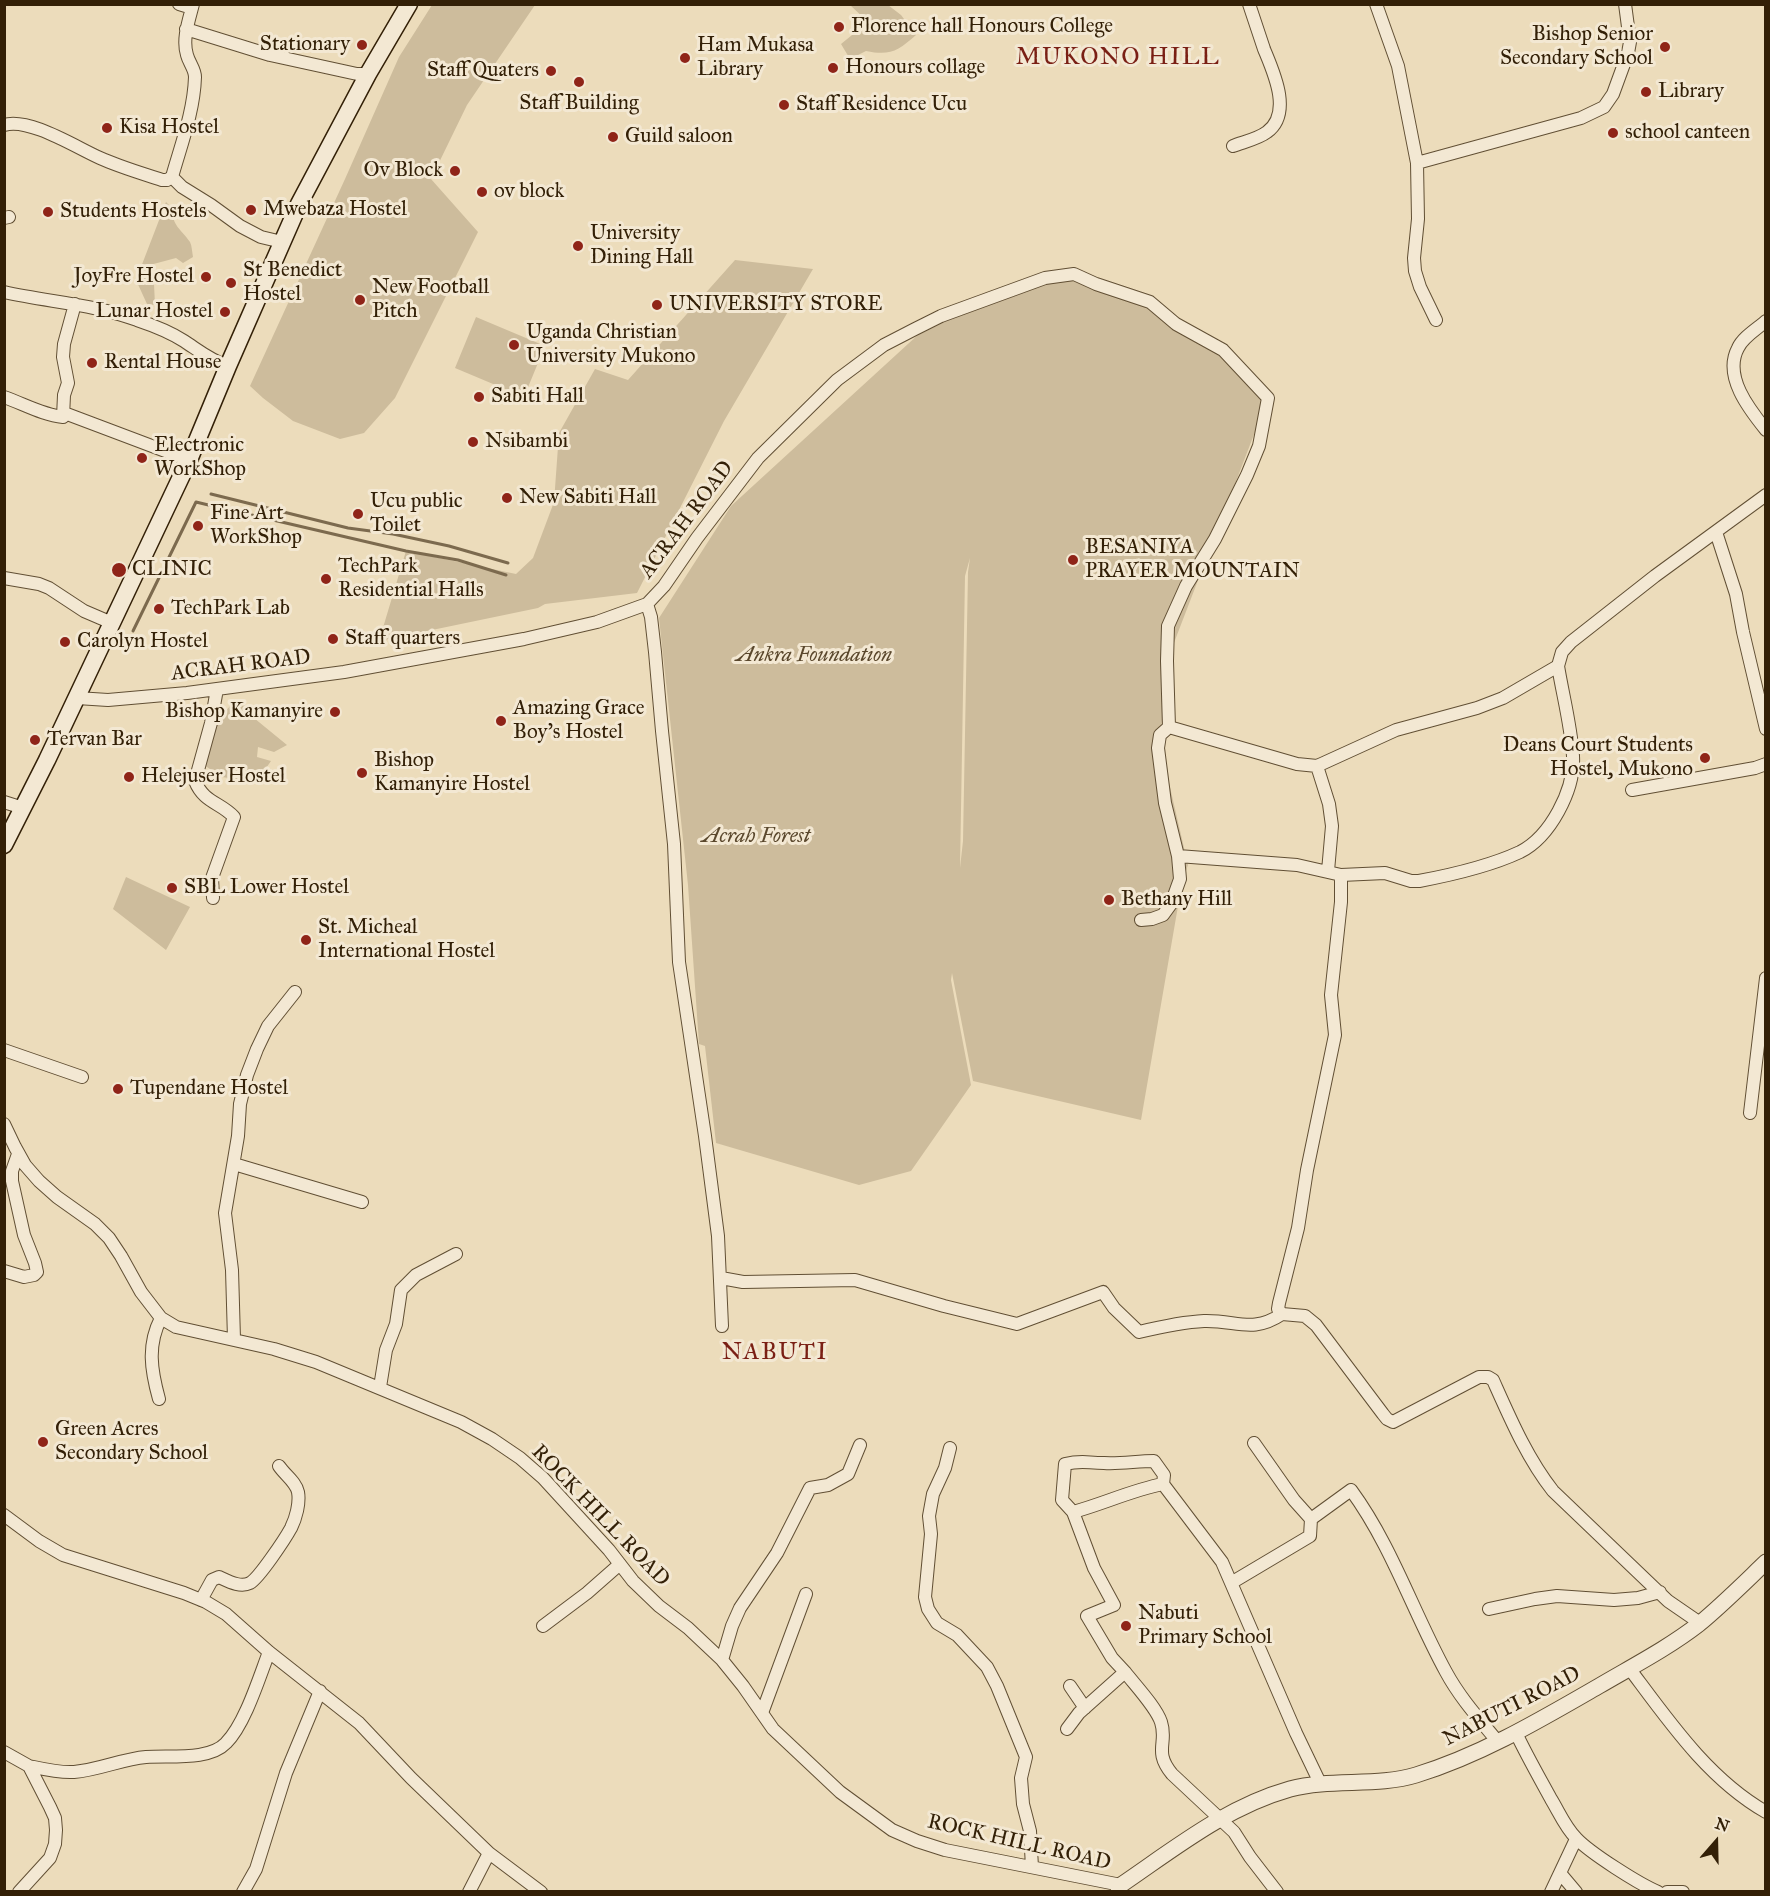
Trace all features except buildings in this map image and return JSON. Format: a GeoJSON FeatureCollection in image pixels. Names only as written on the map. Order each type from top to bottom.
{"type":"FeatureCollection","features":[{"type":"Feature","properties":{"kind":"main road"},"geometry":{"type":"LineString","coordinates":[[4,845],[77,698],[189,460],[299,204],[368,74],[409,4]]}},
{"type":"Feature","properties":{"kind":"street"},"geometry":{"type":"LineString","coordinates":[[4,125],[10,123],[26,125],[101,159],[162,180],[172,177],[185,132],[195,73],[186,53],[186,29],[192,6],[179,4]]}},
{"type":"Feature","properties":{"kind":"street"},"geometry":{"type":"LineString","coordinates":[[1233,146],[1266,134],[1277,118],[1279,108],[1280,94],[1275,76],[1249,4]]}},
{"type":"Feature","properties":{"kind":"street"},"geometry":{"type":"LineString","coordinates":[[1376,4],[1398,66],[1417,163],[1419,195],[1415,271],[1436,320]]}},
{"type":"Feature","properties":{"kind":"street"},"geometry":{"type":"LineString","coordinates":[[1417,163],[1581,118],[1604,107],[1613,94],[1628,53],[1630,42],[1625,4]]}},
{"type":"Feature","properties":{"kind":"street"},"geometry":{"type":"LineString","coordinates":[[186,29],[270,55],[357,74],[368,74]]}},
{"type":"Feature","properties":{"kind":"street"},"geometry":{"type":"LineString","coordinates":[[172,177],[182,188],[249,232],[282,242]]}},
{"type":"Feature","properties":{"kind":"street","name":"ACRAH ROAD"},"geometry":{"type":"LineString","coordinates":[[77,698],[108,700],[333,674],[524,639],[597,622],[647,604],[664,586],[697,538],[758,458],[837,380],[863,359],[884,345],[941,316],[1045,278],[1074,274],[1150,302],[1176,324],[1223,350],[1268,398],[1259,446],[1247,475],[1215,539],[1186,586],[1168,626],[1169,727]]}},
{"type":"Feature","properties":{"kind":"street"},"geometry":{"type":"LineString","coordinates":[[4,292],[115,313],[181,339],[215,362],[228,366]]}},
{"type":"Feature","properties":{"kind":"street"},"geometry":{"type":"LineString","coordinates":[[63,417],[64,395],[68,383],[63,357],[64,344],[75,304]]}},
{"type":"Feature","properties":{"kind":"street"},"geometry":{"type":"LineString","coordinates":[[1766,321],[1738,347],[1734,361],[1735,378],[1750,410],[1766,430]]}},
{"type":"Feature","properties":{"kind":"street"},"geometry":{"type":"LineString","coordinates":[[4,397],[48,415],[63,417],[67,414],[189,460]]}},
{"type":"Feature","properties":{"kind":"street"},"geometry":{"type":"LineString","coordinates":[[1178,856],[1287,864],[1341,874],[1385,873],[1411,881],[1419,881],[1494,862],[1521,851],[1546,829],[1561,808],[1568,792],[1573,756],[1558,666],[1562,652],[1571,642],[1655,576],[1766,495]]}},
{"type":"Feature","properties":{"kind":"street"},"geometry":{"type":"LineString","coordinates":[[1716,532],[1736,594],[1766,729]]}},
{"type":"Feature","properties":{"kind":"street"},"geometry":{"type":"LineString","coordinates":[[4,578],[49,588],[67,602],[112,623]]}},
{"type":"Feature","properties":{"kind":"street"},"geometry":{"type":"LineString","coordinates":[[647,604],[651,617],[655,652],[674,844],[679,962],[718,1236],[722,1326]]}},
{"type":"Feature","properties":{"kind":"street"},"geometry":{"type":"LineString","coordinates":[[1141,920],[1163,915],[1171,904],[1180,879],[1178,856],[1165,803],[1158,748],[1160,735],[1169,727],[1297,764],[1317,766],[1396,730],[1477,708],[1503,698],[1558,666]]}},
{"type":"Feature","properties":{"kind":"street"},"geometry":{"type":"LineString","coordinates":[[213,898],[212,878],[234,820],[233,815],[202,795],[195,781],[211,723],[217,689]]}},
{"type":"Feature","properties":{"kind":"street"},"geometry":{"type":"LineString","coordinates":[[1632,790],[1755,768],[1766,764]]}},
{"type":"Feature","properties":{"kind":"street"},"geometry":{"type":"LineString","coordinates":[[1317,766],[1331,815],[1331,850],[1328,871]]}},
{"type":"Feature","properties":{"kind":"street"},"geometry":{"type":"LineString","coordinates":[[4,802],[23,808]]}},
{"type":"Feature","properties":{"kind":"street"},"geometry":{"type":"LineString","coordinates":[[1282,1314],[1278,1309],[1279,1303],[1298,1228],[1307,1170],[1335,1035],[1331,995],[1341,902],[1341,874]]}},
{"type":"Feature","properties":{"kind":"street"},"geometry":{"type":"LineString","coordinates":[[1750,1113],[1766,978]]}},
{"type":"Feature","properties":{"kind":"street"},"geometry":{"type":"LineString","coordinates":[[234,1339],[232,1270],[225,1213],[238,1136],[240,1104],[256,1049],[268,1026],[295,992]]}},
{"type":"Feature","properties":{"kind":"street"},"geometry":{"type":"LineString","coordinates":[[4,1050],[82,1077]]}},
{"type":"Feature","properties":{"kind":"street","name":"ROCK HILL ROAD"},"geometry":{"type":"LineString","coordinates":[[4,1124],[18,1154],[39,1181],[95,1224],[109,1238],[122,1256],[141,1292],[161,1318],[176,1327],[234,1339],[316,1362],[461,1422],[520,1458],[543,1478],[633,1581],[722,1660],[773,1729],[840,1792],[892,1830],[945,1850],[1032,1867],[1119,1888]]}},
{"type":"Feature","properties":{"kind":"street"},"geometry":{"type":"LineString","coordinates":[[4,1271],[30,1277],[37,1272],[24,1235],[12,1181],[12,1171],[18,1154]]}},
{"type":"Feature","properties":{"kind":"street"},"geometry":{"type":"LineString","coordinates":[[234,1164],[362,1202]]}},
{"type":"Feature","properties":{"kind":"street"},"geometry":{"type":"LineString","coordinates":[[380,1387],[386,1350],[396,1324],[401,1290],[416,1275],[456,1254]]}},
{"type":"Feature","properties":{"kind":"street"},"geometry":{"type":"LineString","coordinates":[[721,1278],[743,1282],[855,1280],[1017,1324],[1103,1292],[1114,1308],[1139,1332],[1205,1321],[1251,1325],[1268,1323],[1282,1314],[1305,1316],[1316,1325],[1383,1414],[1393,1422],[1479,1377],[1488,1377],[1493,1380],[1541,1476],[1553,1491],[1660,1592],[1700,1623]]}},
{"type":"Feature","properties":{"kind":"street"},"geometry":{"type":"LineString","coordinates":[[159,1399],[152,1375],[152,1350],[153,1333],[161,1318]]}},
{"type":"Feature","properties":{"kind":"street"},"geometry":{"type":"LineString","coordinates":[[1231,1583],[1310,1536],[1311,1519],[1294,1500],[1254,1443]]}},
{"type":"Feature","properties":{"kind":"street"},"geometry":{"type":"LineString","coordinates":[[722,1660],[740,1608],[777,1553],[810,1488],[828,1485],[848,1474],[860,1445]]}},
{"type":"Feature","properties":{"kind":"street"},"geometry":{"type":"LineString","coordinates":[[950,1448],[945,1468],[933,1494],[929,1516],[931,1534],[926,1603],[937,1623],[957,1635],[987,1667],[998,1686],[1026,1757],[1021,1778],[1023,1804],[1030,1831],[1032,1867]]}},
{"type":"Feature","properties":{"kind":"street"},"geometry":{"type":"LineString","coordinates":[[1277,1892],[1234,1832],[1164,1764],[1161,1747],[1163,1733],[1161,1720],[1146,1698],[1112,1658],[1089,1622],[1087,1616],[1114,1605],[1094,1568],[1073,1512],[1062,1500],[1065,1464],[1080,1461],[1105,1464],[1133,1460],[1154,1461],[1164,1475],[1163,1484],[1222,1562],[1320,1783]]}},
{"type":"Feature","properties":{"kind":"street"},"geometry":{"type":"LineString","coordinates":[[201,1600],[212,1580],[219,1577],[233,1584],[244,1585],[258,1577],[291,1527],[299,1503],[298,1492],[295,1484],[279,1466]]}},
{"type":"Feature","properties":{"kind":"street"},"geometry":{"type":"LineString","coordinates":[[1073,1512],[1102,1504],[1138,1489],[1163,1484]]}},
{"type":"Feature","properties":{"kind":"street"},"geometry":{"type":"LineString","coordinates":[[1311,1519],[1351,1490],[1377,1530],[1447,1674],[1466,1704],[1498,1742]]}},
{"type":"Feature","properties":{"kind":"street"},"geometry":{"type":"LineString","coordinates":[[4,1515],[39,1541],[63,1555],[201,1600],[226,1614],[269,1652],[359,1723],[411,1778],[489,1853],[541,1892]]}},
{"type":"Feature","properties":{"kind":"street","name":"NABUTI ROAD"},"geometry":{"type":"LineString","coordinates":[[1119,1888],[1209,1825],[1252,1804],[1289,1790],[1320,1783],[1413,1776],[1464,1758],[1516,1733],[1664,1648],[1700,1623],[1766,1562]]}},
{"type":"Feature","properties":{"kind":"street"},"geometry":{"type":"LineString","coordinates":[[543,1626],[587,1593],[620,1564]]}},
{"type":"Feature","properties":{"kind":"street"},"geometry":{"type":"LineString","coordinates":[[1490,1609],[1557,1596],[1614,1600],[1638,1598],[1660,1592]]}},
{"type":"Feature","properties":{"kind":"street"},"geometry":{"type":"LineString","coordinates":[[762,1713],[806,1594]]}},
{"type":"Feature","properties":{"kind":"street"},"geometry":{"type":"LineString","coordinates":[[4,1752],[29,1766],[73,1772],[144,1757],[197,1755],[216,1749],[225,1745],[239,1724],[269,1652]]}},
{"type":"Feature","properties":{"kind":"street"},"geometry":{"type":"LineString","coordinates":[[1629,1668],[1672,1726],[1700,1756],[1727,1784],[1753,1805],[1766,1812]]}},
{"type":"Feature","properties":{"kind":"street"},"geometry":{"type":"LineString","coordinates":[[1067,1729],[1079,1713],[1125,1672]]}},
{"type":"Feature","properties":{"kind":"street"},"geometry":{"type":"LineString","coordinates":[[1070,1686],[1085,1708]]}},
{"type":"Feature","properties":{"kind":"street"},"geometry":{"type":"LineString","coordinates":[[243,1892],[256,1869],[286,1773],[320,1691]]}},
{"type":"Feature","properties":{"kind":"street"},"geometry":{"type":"LineString","coordinates":[[1516,1733],[1538,1777],[1576,1839],[1621,1871],[1658,1892]]}},
{"type":"Feature","properties":{"kind":"street"},"geometry":{"type":"LineString","coordinates":[[20,1892],[50,1858],[56,1844],[55,1818],[29,1766]]}},
{"type":"Feature","properties":{"kind":"street"},"geometry":{"type":"LineString","coordinates":[[1551,1892],[1576,1839]]}},
{"type":"Feature","properties":{"kind":"street"},"geometry":{"type":"LineString","coordinates":[[469,1892],[489,1853]]}},
{"type":"Feature","properties":{"kind":"street"},"geometry":{"type":"LineString","coordinates":[[1560,1873],[1576,1892]]}},
{"type":"Feature","properties":{"kind":"street"},"geometry":{"type":"LineString","coordinates":[[1667,1892],[1683,1892]]}},
{"type":"Feature","properties":{"kind":"green space"},"geometry":{"type":"Polygon","coordinates":[[[432,5],[535,5],[467,105],[431,179],[478,232],[395,398],[364,433],[340,439],[293,421],[250,386],[399,57],[432,5]]]}},
{"type":"Feature","properties":{"kind":"green space"},"geometry":{"type":"Polygon","coordinates":[[[850,5],[888,5],[901,15],[916,35],[893,51],[881,53],[866,51],[850,59],[841,44],[868,22],[850,5]]]}},
{"type":"Feature","properties":{"kind":"green space"},"geometry":{"type":"Polygon","coordinates":[[[166,202],[172,208],[175,223],[190,242],[193,257],[183,263],[176,258],[146,266],[154,284],[155,305],[147,304],[136,280],[166,202]]]}},
{"type":"Feature","properties":{"kind":"green space"},"geometry":{"type":"Polygon","coordinates":[[[735,260],[813,269],[724,421],[637,593],[545,604],[538,608],[379,641],[406,551],[516,574],[533,558],[554,502],[559,433],[595,369],[628,380],[735,260]]]}},
{"type":"Feature","properties":{"kind":"green space"},"geometry":{"type":"Polygon","coordinates":[[[1074,274],[1150,302],[1224,350],[1268,398],[1167,661],[1160,744],[1188,865],[1182,883],[1141,1120],[973,1081],[952,973],[951,980],[971,1085],[911,1171],[859,1185],[716,1143],[705,1046],[699,1044],[688,885],[659,618],[731,506],[944,311],[1074,274]],[[970,558],[965,576],[960,868],[963,841],[970,558]]]}},
{"type":"Feature","properties":{"kind":"green space"},"geometry":{"type":"Polygon","coordinates":[[[476,317],[545,346],[524,397],[455,368],[476,317]]]}},
{"type":"Feature","properties":{"kind":"green space"},"geometry":{"type":"Polygon","coordinates":[[[233,703],[246,706],[254,718],[287,745],[274,752],[258,747],[257,757],[271,761],[264,771],[254,770],[251,785],[222,777],[201,763],[218,719],[233,703]]]}},
{"type":"Feature","properties":{"kind":"green space"},"geometry":{"type":"Polygon","coordinates":[[[126,877],[190,907],[166,950],[113,909],[126,877]]]}},
{"type":"Feature","properties":{"kind":"waterway"},"geometry":{"type":"LineString","coordinates":[[211,494],[348,528],[393,534],[449,546],[508,563]]}},
{"type":"Feature","properties":{"kind":"waterway"},"geometry":{"type":"LineString","coordinates":[[133,631],[196,502],[225,509]]}},
{"type":"Feature","properties":{"kind":"waterway"},"geometry":{"type":"LineString","coordinates":[[243,513],[406,551],[458,560],[506,575]]}},
{"type":"Feature","properties":{"kind":"place","name":"Florence hall Honours College"},"geometry":{"type":"Point","coordinates":[839,27]}},
{"type":"Feature","properties":{"kind":"place","name":"Stationary"},"geometry":{"type":"Point","coordinates":[362,45]}},
{"type":"Feature","properties":{"kind":"place","name":"Bishop Senior Secondary School"},"geometry":{"type":"Point","coordinates":[1665,47]}},
{"type":"Feature","properties":{"kind":"place","name":"Ham Mukasa Library"},"geometry":{"type":"Point","coordinates":[685,58]}},
{"type":"Feature","properties":{"kind":"place","name":"Honours collage"},"geometry":{"type":"Point","coordinates":[833,68]}},
{"type":"Feature","properties":{"kind":"place","name":"Staff Quaters"},"geometry":{"type":"Point","coordinates":[551,71]}},
{"type":"Feature","properties":{"kind":"place","name":"Staff Building"},"geometry":{"type":"Point","coordinates":[579,82]}},
{"type":"Feature","properties":{"kind":"place","name":"Library"},"geometry":{"type":"Point","coordinates":[1646,92]}},
{"type":"Feature","properties":{"kind":"place","name":"Staff Residence Ucu"},"geometry":{"type":"Point","coordinates":[784,105]}},
{"type":"Feature","properties":{"kind":"place","name":"Kisa Hostel"},"geometry":{"type":"Point","coordinates":[107,128]}},
{"type":"Feature","properties":{"kind":"place","name":"school canteen"},"geometry":{"type":"Point","coordinates":[1613,133]}},
{"type":"Feature","properties":{"kind":"place","name":"Guild saloon"},"geometry":{"type":"Point","coordinates":[613,137]}},
{"type":"Feature","properties":{"kind":"place","name":"Ov Block"},"geometry":{"type":"Point","coordinates":[455,171]}},
{"type":"Feature","properties":{"kind":"place","name":"ov block"},"geometry":{"type":"Point","coordinates":[482,192]}},
{"type":"Feature","properties":{"kind":"place","name":"Mwebaza Hostel"},"geometry":{"type":"Point","coordinates":[251,210]}},
{"type":"Feature","properties":{"kind":"place","name":"Students Hostels"},"geometry":{"type":"Point","coordinates":[48,212]}},
{"type":"Feature","properties":{"kind":"place","name":"University Dining Hall"},"geometry":{"type":"Point","coordinates":[578,246]}},
{"type":"Feature","properties":{"kind":"place","name":"JoyFre Hostel"},"geometry":{"type":"Point","coordinates":[206,277]}},
{"type":"Feature","properties":{"kind":"place","name":"St Benedict Hostel"},"geometry":{"type":"Point","coordinates":[231,283]}},
{"type":"Feature","properties":{"kind":"place","name":"New Football Pitch"},"geometry":{"type":"Point","coordinates":[360,300]}},
{"type":"Feature","properties":{"kind":"place","name":"UNIVERSITY STORE"},"geometry":{"type":"Point","coordinates":[657,305]}},
{"type":"Feature","properties":{"kind":"place","name":"Lunar Hostel"},"geometry":{"type":"Point","coordinates":[225,312]}},
{"type":"Feature","properties":{"kind":"place","name":"Uganda Christian University Mukono"},"geometry":{"type":"Point","coordinates":[514,345]}},
{"type":"Feature","properties":{"kind":"place","name":"Rental House"},"geometry":{"type":"Point","coordinates":[92,363]}},
{"type":"Feature","properties":{"kind":"place","name":"Sabiti Hall"},"geometry":{"type":"Point","coordinates":[479,397]}},
{"type":"Feature","properties":{"kind":"place","name":"Nsibambi"},"geometry":{"type":"Point","coordinates":[473,442]}},
{"type":"Feature","properties":{"kind":"place","name":"Electronic WorkShop"},"geometry":{"type":"Point","coordinates":[142,458]}},
{"type":"Feature","properties":{"kind":"place","name":"New Sabiti Hall"},"geometry":{"type":"Point","coordinates":[507,498]}},
{"type":"Feature","properties":{"kind":"place","name":"Ucu public Toilet"},"geometry":{"type":"Point","coordinates":[358,514]}},
{"type":"Feature","properties":{"kind":"place","name":"Fine Art WorkShop"},"geometry":{"type":"Point","coordinates":[198,526]}},
{"type":"Feature","properties":{"kind":"place","name":"BESANIYA PRAYER MOUNTAIN"},"geometry":{"type":"Point","coordinates":[1073,560]}},
{"type":"Feature","properties":{"kind":"place","name":"CLINIC"},"geometry":{"type":"Point","coordinates":[119,570]}},
{"type":"Feature","properties":{"kind":"place","name":"TechPark Residential Halls"},"geometry":{"type":"Point","coordinates":[326,579]}},
{"type":"Feature","properties":{"kind":"place","name":"TechPark Lab"},"geometry":{"type":"Point","coordinates":[159,609]}},
{"type":"Feature","properties":{"kind":"place","name":"Staff quarters"},"geometry":{"type":"Point","coordinates":[333,639]}},
{"type":"Feature","properties":{"kind":"place","name":"Carolyn Hostel"},"geometry":{"type":"Point","coordinates":[65,642]}},
{"type":"Feature","properties":{"kind":"place","name":"Bishop Kamanyire"},"geometry":{"type":"Point","coordinates":[335,712]}},
{"type":"Feature","properties":{"kind":"place","name":"Amazing Grace Boy's Hostel"},"geometry":{"type":"Point","coordinates":[501,721]}},
{"type":"Feature","properties":{"kind":"place","name":"Tervan Bar"},"geometry":{"type":"Point","coordinates":[35,740]}},
{"type":"Feature","properties":{"kind":"place","name":"Deans Court Students Hostel, Mukono"},"geometry":{"type":"Point","coordinates":[1705,758]}},
{"type":"Feature","properties":{"kind":"place","name":"Bishop Kamanyire Hostel"},"geometry":{"type":"Point","coordinates":[362,773]}},
{"type":"Feature","properties":{"kind":"place","name":"Helejuser Hostel"},"geometry":{"type":"Point","coordinates":[129,777]}},
{"type":"Feature","properties":{"kind":"place","name":"SBL Lower Hostel"},"geometry":{"type":"Point","coordinates":[172,888]}},
{"type":"Feature","properties":{"kind":"place","name":"Bethany Hill"},"geometry":{"type":"Point","coordinates":[1109,900]}},
{"type":"Feature","properties":{"kind":"place","name":"St. Micheal International Hostel"},"geometry":{"type":"Point","coordinates":[306,940]}},
{"type":"Feature","properties":{"kind":"place","name":"Tupendane Hostel"},"geometry":{"type":"Point","coordinates":[118,1089]}},
{"type":"Feature","properties":{"kind":"place","name":"Green Acres Secondary School"},"geometry":{"type":"Point","coordinates":[43,1442]}},
{"type":"Feature","properties":{"kind":"place","name":"Nabuti Primary School"},"geometry":{"type":"Point","coordinates":[1126,1626]}},
{"type":"Feature","properties":{"kind":"district","name":"MUKONO HILL"},"geometry":{"type":"Point","coordinates":[1118,58]}},
{"type":"Feature","properties":{"kind":"district","name":"NABUTI"},"geometry":{"type":"Point","coordinates":[775,1353]}},
{"type":"Feature","properties":{"kind":"park label","name":"Ankra Foundation"},"geometry":{"type":"Point","coordinates":[814,656]}},
{"type":"Feature","properties":{"kind":"park label","name":"Acrah Forest"},"geometry":{"type":"Point","coordinates":[756,837]}}]}
